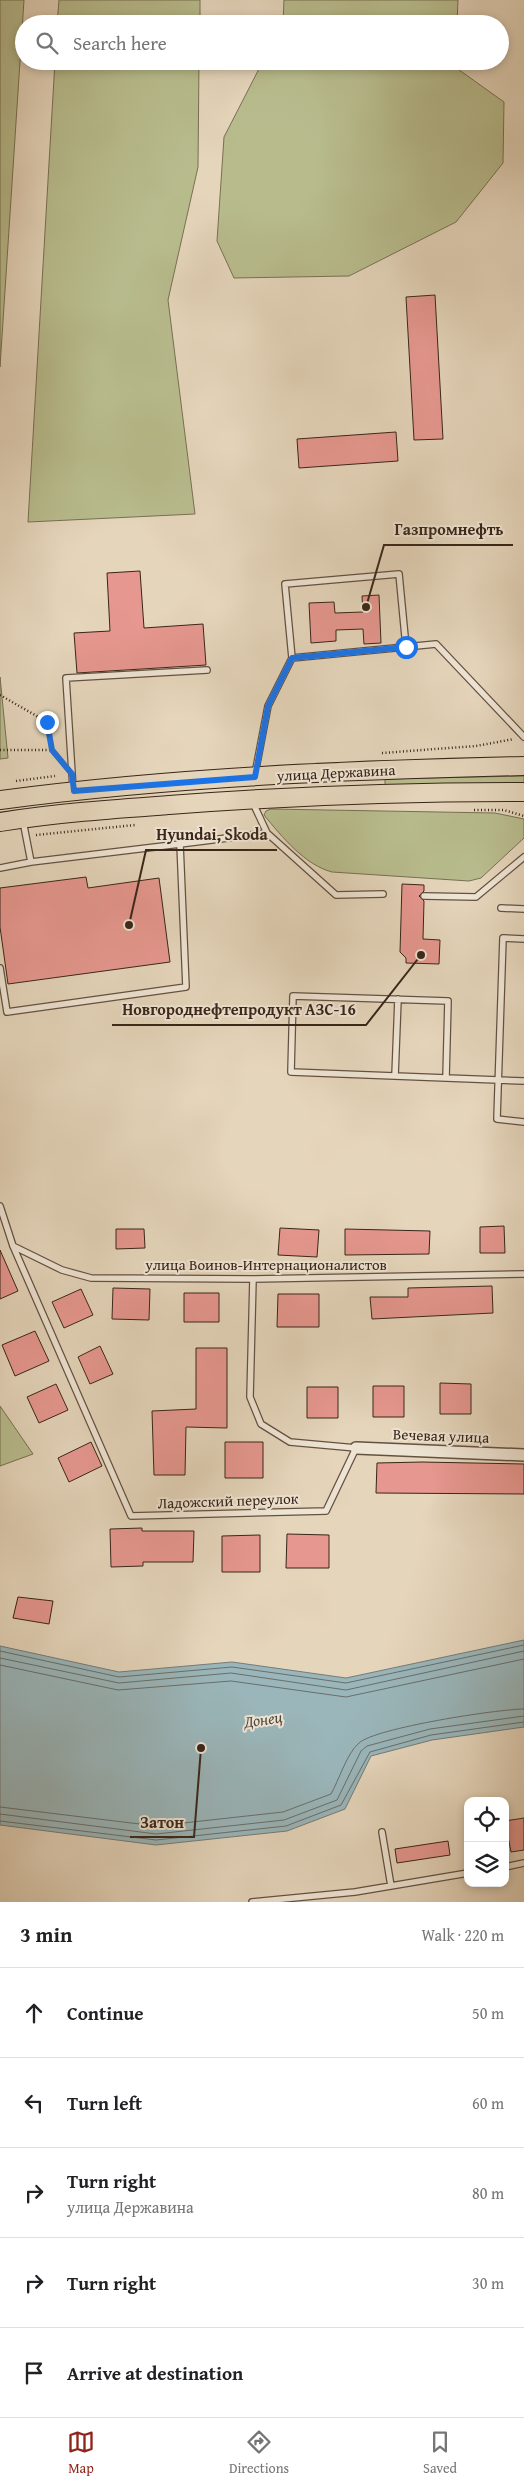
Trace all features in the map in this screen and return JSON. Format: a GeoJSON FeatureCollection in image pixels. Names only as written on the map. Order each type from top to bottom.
{"type":"FeatureCollection","features":[{"type":"Feature","properties":{"kind":"main road","name":"улица Державина"},"geometry":{"type":"LineString","coordinates":[[0,800],[73,783],[255,777],[415,768],[524,766]]}},
{"type":"Feature","properties":{"kind":"main road","name":"улица Державина"},"geometry":{"type":"LineString","coordinates":[[0,822],[23,818],[251,799],[416,792],[524,792]]}},
{"type":"Feature","properties":{"kind":"street","name":"Вечевая улица"},"geometry":{"type":"LineString","coordinates":[[356,1448],[524,1455]]}},
{"type":"Feature","properties":{"kind":"lane"},"geometry":{"type":"LineString","coordinates":[[255,777],[268,706],[292,658],[285,584],[399,574],[406,647]]}},
{"type":"Feature","properties":{"kind":"lane"},"geometry":{"type":"LineString","coordinates":[[292,658],[436,644],[524,737]]}},
{"type":"Feature","properties":{"kind":"lane"},"geometry":{"type":"LineString","coordinates":[[73,783],[66,678],[207,670]]}},
{"type":"Feature","properties":{"kind":"lane"},"geometry":{"type":"LineString","coordinates":[[251,799],[267,833],[336,894],[383,894]]}},
{"type":"Feature","properties":{"kind":"lane"},"geometry":{"type":"LineString","coordinates":[[23,818],[30,862]]}},
{"type":"Feature","properties":{"kind":"lane"},"geometry":{"type":"LineString","coordinates":[[0,868],[30,862],[267,833]]}},
{"type":"Feature","properties":{"kind":"lane"},"geometry":{"type":"LineString","coordinates":[[0,968],[7,1012],[186,987],[180,844]]}},
{"type":"Feature","properties":{"kind":"lane"},"geometry":{"type":"LineString","coordinates":[[424,896],[476,897],[524,857]]}},
{"type":"Feature","properties":{"kind":"lane"},"geometry":{"type":"LineString","coordinates":[[500,908],[524,909]]}},
{"type":"Feature","properties":{"kind":"lane"},"geometry":{"type":"LineString","coordinates":[[524,939],[502,938],[497,1119],[524,1122]]}},
{"type":"Feature","properties":{"kind":"lane"},"geometry":{"type":"LineString","coordinates":[[446,1078],[448,1001],[293,996],[291,1072],[395,1076],[446,1078],[524,1081]]}},
{"type":"Feature","properties":{"kind":"lane"},"geometry":{"type":"LineString","coordinates":[[395,1076],[398,999]]}},
{"type":"Feature","properties":{"kind":"lane"},"geometry":{"type":"LineString","coordinates":[[0,1206],[13,1246]]}},
{"type":"Feature","properties":{"kind":"lane","name":"улица Воинов-Интернационалистов"},"geometry":{"type":"LineString","coordinates":[[13,1246],[62,1270],[91,1278],[253,1279],[524,1274]]}},
{"type":"Feature","properties":{"kind":"lane","name":"Ладожский переулок"},"geometry":{"type":"LineString","coordinates":[[13,1246],[131,1516],[326,1511],[356,1448]]}},
{"type":"Feature","properties":{"kind":"lane"},"geometry":{"type":"LineString","coordinates":[[253,1279],[250,1397],[261,1424],[290,1442],[356,1448]]}},
{"type":"Feature","properties":{"kind":"lane"},"geometry":{"type":"LineString","coordinates":[[382,1832],[391,1886]]}},
{"type":"Feature","properties":{"kind":"lane"},"geometry":{"type":"LineString","coordinates":[[509,1865],[524,1863]]}},
{"type":"Feature","properties":{"kind":"lane"},"geometry":{"type":"LineString","coordinates":[[252,1902],[391,1886],[464,1874]]}},
{"type":"Feature","properties":{"kind":"path"},"geometry":{"type":"LineString","coordinates":[[0,694],[47,722],[52,750],[73,783]]}},
{"type":"Feature","properties":{"kind":"path"},"geometry":{"type":"LineString","coordinates":[[0,750],[52,750]]}},
{"type":"Feature","properties":{"kind":"green space"},"geometry":{"type":"Polygon","coordinates":[[[0,0],[24,0],[23,15],[15,15],[15,70],[19,70],[0,367],[0,0]]]}},
{"type":"Feature","properties":{"kind":"green space"},"geometry":{"type":"Polygon","coordinates":[[[59,0],[200,0],[200,15],[58,15],[59,0]]]}},
{"type":"Feature","properties":{"kind":"green space"},"geometry":{"type":"Polygon","coordinates":[[[284,0],[458,0],[457,15],[283,15],[284,0]]]}},
{"type":"Feature","properties":{"kind":"green space"},"geometry":{"type":"Polygon","coordinates":[[[54,70],[199,70],[198,167],[168,300],[195,514],[28,522],[54,70]]]}},
{"type":"Feature","properties":{"kind":"green space"},"geometry":{"type":"Polygon","coordinates":[[[258,70],[459,70],[504,102],[503,163],[456,222],[349,276],[234,278],[217,241],[224,137],[258,70]]]}},
{"type":"Feature","properties":{"kind":"green space"},"geometry":{"type":"Polygon","coordinates":[[[0,677],[8,758],[0,759],[0,677]]]}},
{"type":"Feature","properties":{"kind":"green space"},"geometry":{"type":"Polygon","coordinates":[[[524,776],[524,784],[385,786],[385,779],[524,776]]]}},
{"type":"Feature","properties":{"kind":"green space"},"geometry":{"type":"Polygon","coordinates":[[[271,809],[495,813],[524,819],[524,838],[481,878],[469,881],[332,872],[303,857],[286,841],[264,815],[266,811],[271,809]]]}},
{"type":"Feature","properties":{"kind":"green space"},"geometry":{"type":"Polygon","coordinates":[[[0,1406],[33,1454],[0,1466],[0,1406]]]}},
{"type":"Feature","properties":{"kind":"water","name":"Донец"},"geometry":{"type":"Polygon","coordinates":[[[524,1640],[524,1727],[432,1740],[371,1756],[345,1809],[287,1831],[156,1845],[0,1825],[0,1646],[119,1672],[232,1662],[346,1678],[524,1640]]]}},
{"type":"Feature","properties":{"kind":"building"},"geometry":{"type":"Polygon","coordinates":[[[435,295],[443,439],[414,440],[406,297],[435,295]]]}},
{"type":"Feature","properties":{"kind":"building"},"geometry":{"type":"Polygon","coordinates":[[[396,432],[398,461],[299,468],[297,439],[396,432]]]}},
{"type":"Feature","properties":{"kind":"building"},"geometry":{"type":"Polygon","coordinates":[[[140,571],[144,628],[203,624],[206,665],[77,673],[74,633],[110,631],[107,573],[140,571]]]}},
{"type":"Feature","properties":{"kind":"building"},"geometry":{"type":"Polygon","coordinates":[[[379,595],[381,643],[364,644],[363,629],[336,630],[336,641],[311,643],[309,603],[334,602],[335,613],[363,612],[362,596],[379,595]]]}},
{"type":"Feature","properties":{"kind":"building"},"geometry":{"type":"Polygon","coordinates":[[[86,877],[88,888],[159,878],[170,962],[8,984],[0,927],[0,888],[86,877]]]}},
{"type":"Feature","properties":{"kind":"building"},"geometry":{"type":"Polygon","coordinates":[[[402,884],[424,885],[424,891],[419,896],[424,901],[423,939],[440,940],[439,964],[406,963],[406,958],[400,952],[402,884]]]}},
{"type":"Feature","properties":{"kind":"building"},"geometry":{"type":"Polygon","coordinates":[[[504,1226],[505,1253],[480,1253],[480,1227],[504,1226]]]}},
{"type":"Feature","properties":{"kind":"building"},"geometry":{"type":"Polygon","coordinates":[[[280,1228],[319,1230],[317,1257],[278,1255],[280,1228]]]}},
{"type":"Feature","properties":{"kind":"building"},"geometry":{"type":"Polygon","coordinates":[[[116,1229],[144,1229],[145,1248],[116,1249],[116,1229]]]}},
{"type":"Feature","properties":{"kind":"building"},"geometry":{"type":"Polygon","coordinates":[[[345,1229],[430,1231],[429,1254],[345,1255],[345,1229]]]}},
{"type":"Feature","properties":{"kind":"building"},"geometry":{"type":"Polygon","coordinates":[[[0,1250],[18,1291],[0,1299],[0,1250]]]}},
{"type":"Feature","properties":{"kind":"building"},"geometry":{"type":"Polygon","coordinates":[[[492,1286],[493,1313],[372,1319],[370,1297],[408,1297],[408,1288],[492,1286]]]}},
{"type":"Feature","properties":{"kind":"building"},"geometry":{"type":"Polygon","coordinates":[[[113,1288],[150,1289],[149,1320],[112,1319],[113,1288]]]}},
{"type":"Feature","properties":{"kind":"building"},"geometry":{"type":"Polygon","coordinates":[[[81,1289],[93,1315],[64,1328],[52,1302],[81,1289]]]}},
{"type":"Feature","properties":{"kind":"building"},"geometry":{"type":"Polygon","coordinates":[[[184,1293],[219,1293],[219,1322],[184,1322],[184,1293]]]}},
{"type":"Feature","properties":{"kind":"building"},"geometry":{"type":"Polygon","coordinates":[[[278,1294],[319,1294],[319,1327],[277,1327],[278,1294]]]}},
{"type":"Feature","properties":{"kind":"building"},"geometry":{"type":"Polygon","coordinates":[[[35,1331],[49,1361],[15,1376],[2,1345],[35,1331]]]}},
{"type":"Feature","properties":{"kind":"building"},"geometry":{"type":"Polygon","coordinates":[[[100,1346],[113,1374],[90,1384],[78,1357],[100,1346]]]}},
{"type":"Feature","properties":{"kind":"building"},"geometry":{"type":"Polygon","coordinates":[[[196,1348],[227,1348],[227,1428],[186,1427],[185,1475],[154,1475],[152,1411],[196,1409],[196,1348]]]}},
{"type":"Feature","properties":{"kind":"building"},"geometry":{"type":"Polygon","coordinates":[[[440,1383],[471,1384],[471,1414],[440,1414],[440,1383]]]}},
{"type":"Feature","properties":{"kind":"building"},"geometry":{"type":"Polygon","coordinates":[[[56,1384],[68,1410],[39,1423],[27,1397],[56,1384]]]}},
{"type":"Feature","properties":{"kind":"building"},"geometry":{"type":"Polygon","coordinates":[[[373,1386],[404,1386],[404,1417],[373,1417],[373,1386]]]}},
{"type":"Feature","properties":{"kind":"building"},"geometry":{"type":"Polygon","coordinates":[[[307,1387],[338,1387],[338,1418],[307,1418],[307,1387]]]}},
{"type":"Feature","properties":{"kind":"building"},"geometry":{"type":"Polygon","coordinates":[[[91,1442],[102,1466],[69,1482],[58,1458],[91,1442]]]}},
{"type":"Feature","properties":{"kind":"building"},"geometry":{"type":"Polygon","coordinates":[[[225,1442],[263,1442],[263,1478],[225,1478],[225,1442]]]}},
{"type":"Feature","properties":{"kind":"building"},"geometry":{"type":"Polygon","coordinates":[[[377,1463],[524,1464],[524,1494],[376,1493],[377,1463]]]}},
{"type":"Feature","properties":{"kind":"building"},"geometry":{"type":"Polygon","coordinates":[[[142,1528],[142,1531],[194,1531],[193,1562],[143,1562],[143,1566],[111,1567],[110,1529],[142,1528]]]}},
{"type":"Feature","properties":{"kind":"building"},"geometry":{"type":"Polygon","coordinates":[[[287,1534],[329,1535],[329,1568],[286,1568],[287,1534]]]}},
{"type":"Feature","properties":{"kind":"building"},"geometry":{"type":"Polygon","coordinates":[[[260,1535],[260,1572],[222,1572],[222,1536],[260,1535]]]}},
{"type":"Feature","properties":{"kind":"building"},"geometry":{"type":"Polygon","coordinates":[[[18,1597],[53,1601],[49,1624],[13,1618],[18,1597]]]}},
{"type":"Feature","properties":{"kind":"building"},"geometry":{"type":"Polygon","coordinates":[[[524,1818],[524,1850],[511,1852],[509,1820],[524,1818]]]}},
{"type":"Feature","properties":{"kind":"building"},"geometry":{"type":"Polygon","coordinates":[[[448,1841],[450,1855],[397,1863],[395,1849],[448,1841]]]}},
{"type":"Feature","properties":{"kind":"place","name":"Газпромнефть"},"geometry":{"type":"Point","coordinates":[366,607]}},
{"type":"Feature","properties":{"kind":"place","name":"Hyundai, Skoda"},"geometry":{"type":"Point","coordinates":[129,925]}},
{"type":"Feature","properties":{"kind":"place","name":"Новгороднефтепродукт АЗС-16"},"geometry":{"type":"Point","coordinates":[421,955]}},
{"type":"Feature","properties":{"kind":"place","name":"Затон"},"geometry":{"type":"Point","coordinates":[201,1748]}},
{"type":"Feature","properties":{"kind":"route"},"geometry":{"type":"LineString","coordinates":[[47,722],[52,750],[72,774],[74,791],[255,777],[268,706],[292,658],[406,647]]}}]}
